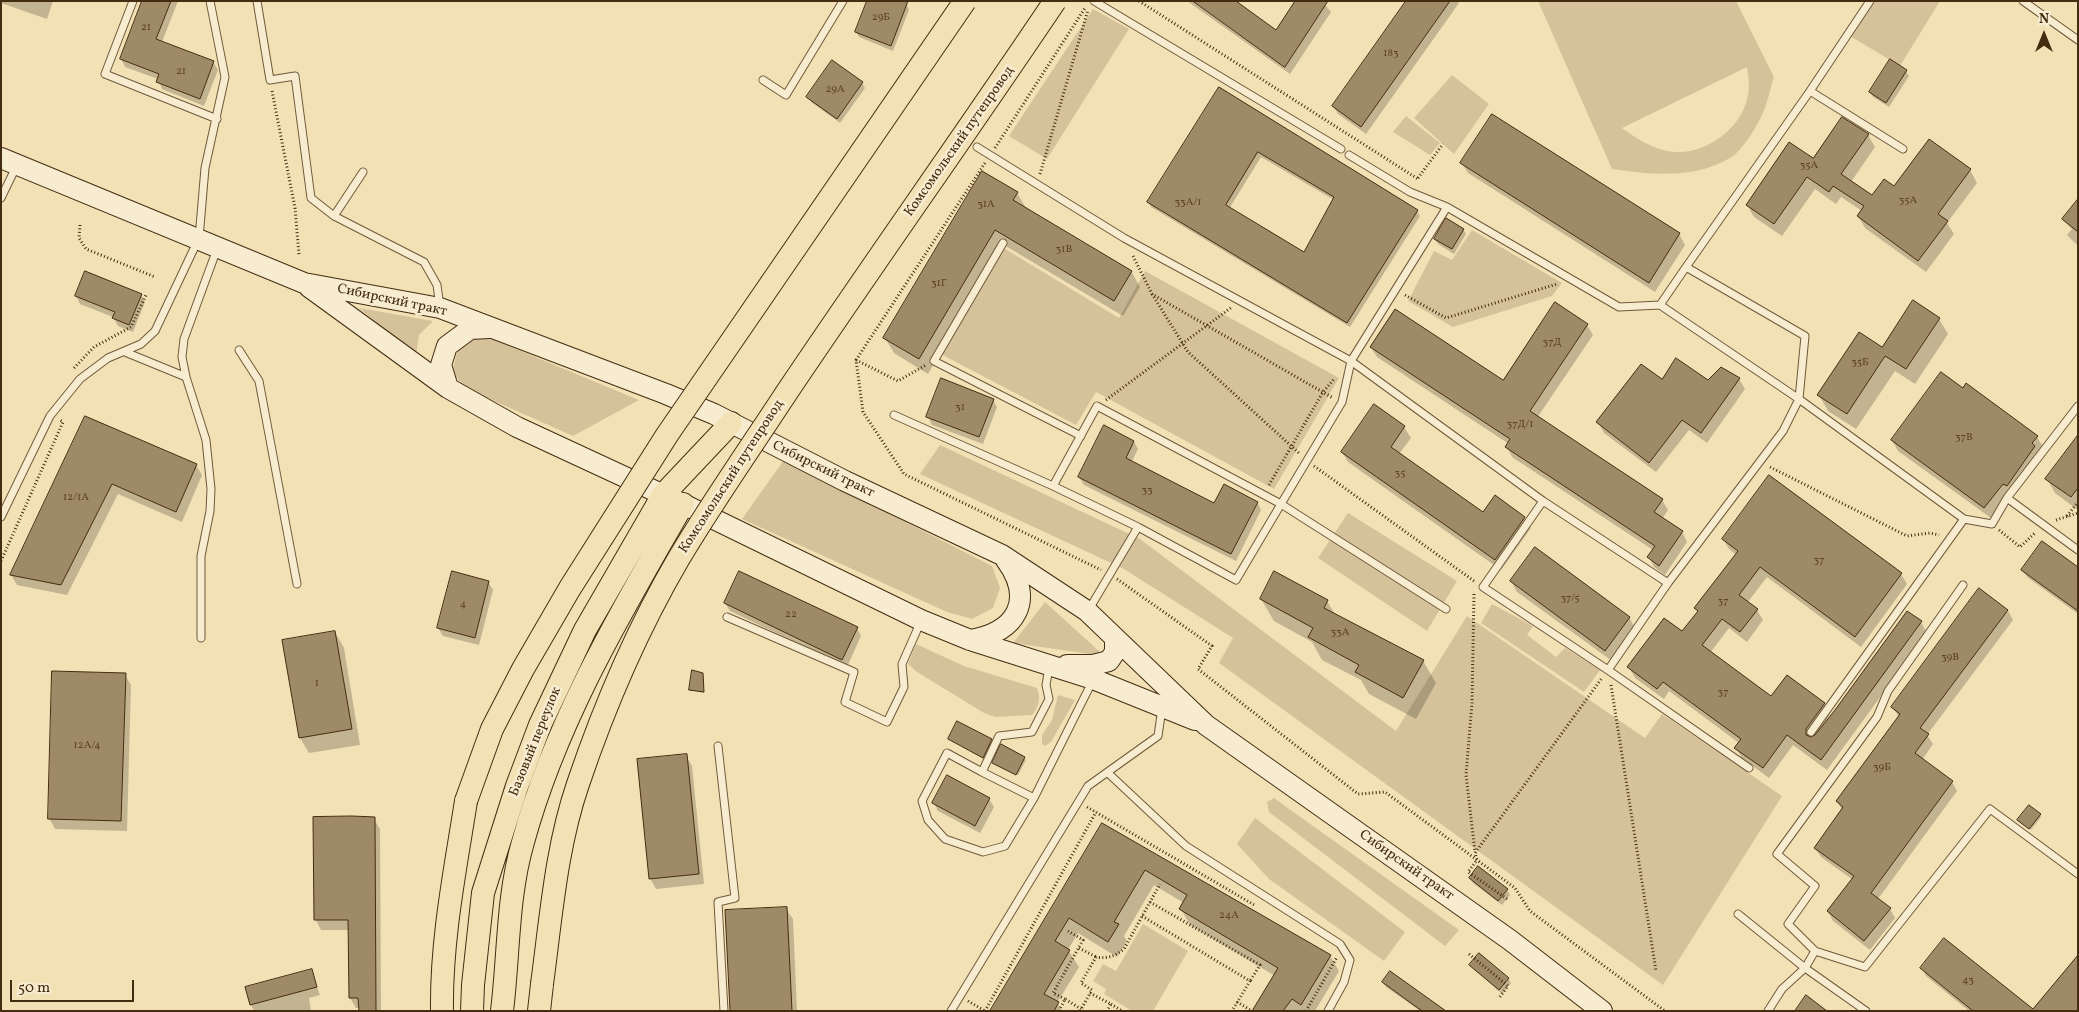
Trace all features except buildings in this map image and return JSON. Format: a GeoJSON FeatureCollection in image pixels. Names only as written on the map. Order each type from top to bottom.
{"type":"FeatureCollection","features":[{"type":"Feature","properties":{"kind":"main road"},"geometry":{"type":"LineString","coordinates":[[442,1011],[442,976],[446,925],[466,801],[492,729],[524,668],[570,588],[667,435],[965,1]]}},
{"type":"Feature","properties":{"kind":"main road","name":"Комсомольский путепровод"},"geometry":{"type":"LineString","coordinates":[[539,1011],[558,864],[577,786],[614,690],[661,592],[679,558],[816,348],[1056,1]]}},
{"type":"Feature","properties":{"kind":"main road","name":"Сибирский тракт"},"geometry":{"type":"LineString","coordinates":[[9,161],[304,283],[448,388],[506,422],[673,499],[921,620],[970,640],[1093,679],[1206,724]]}},
{"type":"Feature","properties":{"kind":"main road","name":"Сибирский тракт"},"geometry":{"type":"LineString","coordinates":[[304,283],[440,308],[576,362],[666,394],[731,423],[845,481],[1002,555],[1087,611],[1206,724],[1510,940],[1602,1011]]}},
{"type":"Feature","properties":{"kind":"main road"},"geometry":{"type":"LineString","coordinates":[[448,388],[441,365],[446,346],[470,329],[492,328]]}},
{"type":"Feature","properties":{"kind":"main road"},"geometry":{"type":"LineString","coordinates":[[673,499],[731,423]]}},
{"type":"Feature","properties":{"kind":"main road","name":"Базовый переулок"},"geometry":{"type":"LineString","coordinates":[[472,1011],[483,893],[517,786],[540,724],[585,630],[673,499]]}},
{"type":"Feature","properties":{"kind":"main road","name":"Базовый переулок"},"geometry":{"type":"LineString","coordinates":[[502,1011],[510,910],[522,843],[544,777],[588,674],[673,499]]}},
{"type":"Feature","properties":{"kind":"main road"},"geometry":{"type":"LineString","coordinates":[[970,640],[995,634],[1005,628],[1015,617],[1021,590],[1016,574],[1002,555]]}},
{"type":"Feature","properties":{"kind":"main road"},"geometry":{"type":"LineString","coordinates":[[1050,665],[1093,665],[1109,661],[1115,652],[1115,638]]}},
{"type":"Feature","properties":{"kind":"lane"},"geometry":{"type":"LineString","coordinates":[[133,1],[105,74],[217,119]]}},
{"type":"Feature","properties":{"kind":"lane"},"geometry":{"type":"LineString","coordinates":[[1,517],[50,416],[80,379],[108,358],[141,344],[154,331],[199,238],[205,168],[225,77],[210,1]]}},
{"type":"Feature","properties":{"kind":"lane"},"geometry":{"type":"LineString","coordinates":[[257,1],[270,80],[295,76],[310,198],[334,216],[424,262],[438,284],[440,308]]}},
{"type":"Feature","properties":{"kind":"lane"},"geometry":{"type":"LineString","coordinates":[[763,80],[786,95],[843,1]]}},
{"type":"Feature","properties":{"kind":"lane"},"geometry":{"type":"LineString","coordinates":[[1092,1],[1341,149]]}},
{"type":"Feature","properties":{"kind":"lane"},"geometry":{"type":"LineString","coordinates":[[1660,305],[1810,91],[1870,1]]}},
{"type":"Feature","properties":{"kind":"lane"},"geometry":{"type":"LineString","coordinates":[[2023,1],[2078,40]]}},
{"type":"Feature","properties":{"kind":"lane"},"geometry":{"type":"LineString","coordinates":[[1810,91],[1903,149]]}},
{"type":"Feature","properties":{"kind":"lane"},"geometry":{"type":"LineString","coordinates":[[976,148],[1124,238],[1351,361],[1543,501],[1668,583]]}},
{"type":"Feature","properties":{"kind":"lane"},"geometry":{"type":"LineString","coordinates":[[1349,155],[1410,192],[1447,207],[1619,307],[1660,305],[1798,399],[1964,519],[1992,524],[2007,498],[2078,406]]}},
{"type":"Feature","properties":{"kind":"lane"},"geometry":{"type":"LineString","coordinates":[[1,198],[9,161]]}},
{"type":"Feature","properties":{"kind":"lane"},"geometry":{"type":"LineString","coordinates":[[334,216],[363,172]]}},
{"type":"Feature","properties":{"kind":"lane"},"geometry":{"type":"LineString","coordinates":[[894,415],[1053,486],[1138,527],[1236,580],[1342,402],[1351,361],[1447,207]]}},
{"type":"Feature","properties":{"kind":"lane"},"geometry":{"type":"LineString","coordinates":[[1003,243],[934,362],[1081,436]]}},
{"type":"Feature","properties":{"kind":"lane"},"geometry":{"type":"LineString","coordinates":[[201,638],[201,556],[210,511],[212,489],[206,440],[186,377],[182,356],[184,340],[218,246]]}},
{"type":"Feature","properties":{"kind":"lane"},"geometry":{"type":"LineString","coordinates":[[1608,670],[1668,583],[1783,431],[1798,399],[1805,336],[1686,267]]}},
{"type":"Feature","properties":{"kind":"lane"},"geometry":{"type":"LineString","coordinates":[[239,350],[259,381],[297,584]]}},
{"type":"Feature","properties":{"kind":"lane"},"geometry":{"type":"LineString","coordinates":[[124,352],[186,377]]}},
{"type":"Feature","properties":{"kind":"lane"},"geometry":{"type":"LineString","coordinates":[[1053,486],[1098,406],[1281,504],[1446,609]]}},
{"type":"Feature","properties":{"kind":"lane"},"geometry":{"type":"LineString","coordinates":[[2007,498],[2078,550]]}},
{"type":"Feature","properties":{"kind":"lane"},"geometry":{"type":"LineString","coordinates":[[1543,501],[1483,588],[1608,670],[1749,768]]}},
{"type":"Feature","properties":{"kind":"lane"},"geometry":{"type":"LineString","coordinates":[[1811,732],[1964,519]]}},
{"type":"Feature","properties":{"kind":"lane"},"geometry":{"type":"LineString","coordinates":[[1087,611],[1138,527]]}},
{"type":"Feature","properties":{"kind":"lane"},"geometry":{"type":"LineString","coordinates":[[1963,585],[1888,691],[1878,717],[1777,854],[1815,886],[1788,924],[1815,951],[1865,967],[1990,809],[2078,874]]}},
{"type":"Feature","properties":{"kind":"lane"},"geometry":{"type":"LineString","coordinates":[[727,617],[854,672],[845,702],[887,722],[904,687],[902,664],[921,620]]}},
{"type":"Feature","properties":{"kind":"lane"},"geometry":{"type":"LineString","coordinates":[[982,772],[999,736],[1032,732],[1049,699],[1046,685],[1050,665]]}},
{"type":"Feature","properties":{"kind":"lane"},"geometry":{"type":"LineString","coordinates":[[1034,798],[948,753],[922,801],[928,820],[945,839],[982,852],[1005,846],[1034,798],[1093,679]]}},
{"type":"Feature","properties":{"kind":"lane"},"geometry":{"type":"LineString","coordinates":[[951,1011],[1088,786],[1158,736],[1163,706]]}},
{"type":"Feature","properties":{"kind":"lane"},"geometry":{"type":"LineString","coordinates":[[718,746],[735,898],[718,902],[724,1011]]}},
{"type":"Feature","properties":{"kind":"lane"},"geometry":{"type":"LineString","coordinates":[[1108,773],[1186,846],[1340,944],[1350,960],[1344,982],[1328,1011]]}},
{"type":"Feature","properties":{"kind":"lane"},"geometry":{"type":"LineString","coordinates":[[1738,914],[1805,968],[1866,1011]]}},
{"type":"Feature","properties":{"kind":"lane"},"geometry":{"type":"LineString","coordinates":[[1768,1011],[1782,989],[1805,968],[1815,951]]}},
{"type":"Feature","properties":{"kind":"path"},"geometry":{"type":"LineString","coordinates":[[1037,185],[1092,1]]}},
{"type":"Feature","properties":{"kind":"path"},"geometry":{"type":"LineString","coordinates":[[1138,1],[1418,178]]}},
{"type":"Feature","properties":{"kind":"path"},"geometry":{"type":"LineString","coordinates":[[270,80],[295,208],[299,255]]}},
{"type":"Feature","properties":{"kind":"path"},"geometry":{"type":"LineString","coordinates":[[1410,192],[1443,144]]}},
{"type":"Feature","properties":{"kind":"path"},"geometry":{"type":"LineString","coordinates":[[80,226],[79,238],[86,249],[155,277]]}},
{"type":"Feature","properties":{"kind":"path"},"geometry":{"type":"LineString","coordinates":[[1124,238],[1152,294],[1342,402]]}},
{"type":"Feature","properties":{"kind":"path"},"geometry":{"type":"LineString","coordinates":[[1396,290],[1446,318],[1571,280]]}},
{"type":"Feature","properties":{"kind":"path"},"geometry":{"type":"LineString","coordinates":[[94,348],[131,327],[146,295]]}},
{"type":"Feature","properties":{"kind":"path"},"geometry":{"type":"LineString","coordinates":[[1098,406],[1241,301]]}},
{"type":"Feature","properties":{"kind":"path"},"geometry":{"type":"LineString","coordinates":[[856,360],[898,381],[934,362]]}},
{"type":"Feature","properties":{"kind":"path"},"geometry":{"type":"LineString","coordinates":[[1264,495],[1323,392],[1351,361]]}},
{"type":"Feature","properties":{"kind":"path"},"geometry":{"type":"LineString","coordinates":[[1,561],[63,422],[50,416]]}},
{"type":"Feature","properties":{"kind":"path"},"geometry":{"type":"LineString","coordinates":[[1760,462],[1907,536],[1930,533],[1951,537]]}},
{"type":"Feature","properties":{"kind":"path"},"geometry":{"type":"LineString","coordinates":[[2067,517],[2078,502]]}},
{"type":"Feature","properties":{"kind":"path"},"geometry":{"type":"LineString","coordinates":[[1992,524],[2020,547],[2043,525],[2078,513]]}},
{"type":"Feature","properties":{"kind":"path"},"geometry":{"type":"LineString","coordinates":[[1474,588],[1472,703],[1466,775],[1477,860],[1468,872],[1507,899]]}},
{"type":"Feature","properties":{"kind":"path"},"geometry":{"type":"LineString","coordinates":[[1475,852],[1608,670]]}},
{"type":"Feature","properties":{"kind":"path"},"geometry":{"type":"LineString","coordinates":[[1608,670],[1656,971]]}},
{"type":"Feature","properties":{"kind":"path"},"geometry":{"type":"LineString","coordinates":[[1078,802],[1263,910]]}},
{"type":"Feature","properties":{"kind":"path"},"geometry":{"type":"LineString","coordinates":[[960,996],[985,1011],[1096,812]]}},
{"type":"Feature","properties":{"kind":"path"},"geometry":{"type":"LineString","coordinates":[[1079,948],[1096,957],[1105,959],[1117,955],[1124,949],[1160,884]]}},
{"type":"Feature","properties":{"kind":"path"},"geometry":{"type":"LineString","coordinates":[[1150,902],[1260,965],[1232,1011]]}},
{"type":"Feature","properties":{"kind":"path"},"geometry":{"type":"LineString","coordinates":[[1142,916],[1250,980]]}},
{"type":"Feature","properties":{"kind":"path"},"geometry":{"type":"LineString","coordinates":[[1068,931],[1084,940],[1053,993],[1080,1010],[1092,990],[1081,983],[1096,957]]}},
{"type":"Feature","properties":{"kind":"path"},"geometry":{"type":"LineString","coordinates":[[1306,1011],[1338,954]]}},
{"type":"Feature","properties":{"kind":"path"},"geometry":{"type":"LineString","coordinates":[[1469,954],[1508,986],[1499,998]]}},
{"type":"Feature","properties":{"kind":"path"},"geometry":{"type":"LineString","coordinates":[[1090,994],[1122,1011]]}},
{"type":"Feature","properties":{"kind":"path"},"geometry":{"type":"LineString","coordinates":[[1065,999],[1060,1010],[1065,1011]]}},
{"type":"Feature","properties":{"kind":"path"},"geometry":{"type":"LineString","coordinates":[[1237,1002],[1252,1011]]}},
{"type":"Feature","properties":{"kind":"path"},"geometry":{"type":"LineString","coordinates":[[1107,1011],[1111,1004]]}},
{"type":"Feature","properties":{"kind":"shaded area"},"geometry":{"type":"Polygon","coordinates":[[[1538,1],[1736,1],[1774,77],[1764,110],[1749,138],[1730,158],[1702,169],[1672,174],[1657,174],[1612,169],[1538,1]],[[1747,67],[1622,128],[1649,145],[1667,151],[1680,152],[1706,146],[1718,139],[1738,120],[1749,92],[1747,67]]]}},
{"type":"Feature","properties":{"kind":"shaded area"},"geometry":{"type":"Polygon","coordinates":[[[1871,1],[1940,1],[1900,66],[1850,36],[1871,1]]]}},
{"type":"Feature","properties":{"kind":"shaded area"},"geometry":{"type":"Polygon","coordinates":[[[1093,9],[1129,29],[1047,159],[1009,136],[1093,9]]]}},
{"type":"Feature","properties":{"kind":"shaded area"},"geometry":{"type":"Polygon","coordinates":[[[1452,75],[1489,104],[1454,154],[1414,118],[1452,75]]]}},
{"type":"Feature","properties":{"kind":"shaded area"},"geometry":{"type":"Polygon","coordinates":[[[1406,116],[1440,143],[1430,155],[1393,132],[1406,116]]]}},
{"type":"Feature","properties":{"kind":"shaded area"},"geometry":{"type":"Polygon","coordinates":[[[1472,230],[1562,283],[1552,296],[1453,327],[1408,301],[1434,251],[1452,260],[1472,230]]]}},
{"type":"Feature","properties":{"kind":"shaded area"},"geometry":{"type":"Polygon","coordinates":[[[997,244],[1119,318],[1145,271],[1339,378],[1274,489],[1096,392],[1076,425],[935,351],[997,244]]]}},
{"type":"Feature","properties":{"kind":"shaded area"},"geometry":{"type":"Polygon","coordinates":[[[359,308],[433,321],[419,335],[416,356],[359,308]]]}},
{"type":"Feature","properties":{"kind":"shaded area"},"geometry":{"type":"Polygon","coordinates":[[[473,337],[492,339],[639,400],[573,436],[465,388],[452,372],[458,348],[473,337]]]}},
{"type":"Feature","properties":{"kind":"shaded area"},"geometry":{"type":"Polygon","coordinates":[[[940,445],[1140,539],[1396,731],[1467,616],[1645,738],[1662,714],[1782,796],[1663,985],[1219,663],[1233,638],[1124,569],[920,474],[940,445]]]}},
{"type":"Feature","properties":{"kind":"shaded area"},"geometry":{"type":"Polygon","coordinates":[[[784,460],[992,566],[1000,588],[993,608],[972,619],[947,612],[742,519],[784,460]]]}},
{"type":"Feature","properties":{"kind":"shaded area"},"geometry":{"type":"Polygon","coordinates":[[[1348,513],[1457,581],[1427,631],[1318,558],[1348,513]]]}},
{"type":"Feature","properties":{"kind":"shaded area"},"geometry":{"type":"Polygon","coordinates":[[[1045,602],[1100,652],[1097,655],[1013,643],[1045,602]]]}},
{"type":"Feature","properties":{"kind":"shaded area"},"geometry":{"type":"Polygon","coordinates":[[[1492,604],[1533,626],[1527,635],[1556,657],[1565,648],[1600,670],[1584,692],[1481,623],[1492,604]]]}},
{"type":"Feature","properties":{"kind":"shaded area"},"geometry":{"type":"Polygon","coordinates":[[[916,644],[964,666],[1037,688],[1039,702],[1036,709],[1032,715],[995,717],[984,713],[917,672],[908,664],[916,644]]]}},
{"type":"Feature","properties":{"kind":"shaded area"},"geometry":{"type":"Polygon","coordinates":[[[1058,695],[1075,700],[1051,742],[1045,746],[1042,744],[1042,735],[1052,720],[1058,695]]]}},
{"type":"Feature","properties":{"kind":"shaded area"},"geometry":{"type":"Polygon","coordinates":[[[1274,798],[1459,930],[1445,946],[1269,812],[1267,802],[1274,798]]]}},
{"type":"Feature","properties":{"kind":"shaded area"},"geometry":{"type":"Polygon","coordinates":[[[1255,818],[1405,932],[1384,961],[1269,879],[1237,844],[1255,818]]]}},
{"type":"Feature","properties":{"kind":"shaded area"},"geometry":{"type":"Polygon","coordinates":[[[1143,924],[1188,951],[1153,1011],[1132,1011],[1104,994],[1106,989],[1093,981],[1103,964],[1116,971],[1143,924]]]}}]}
